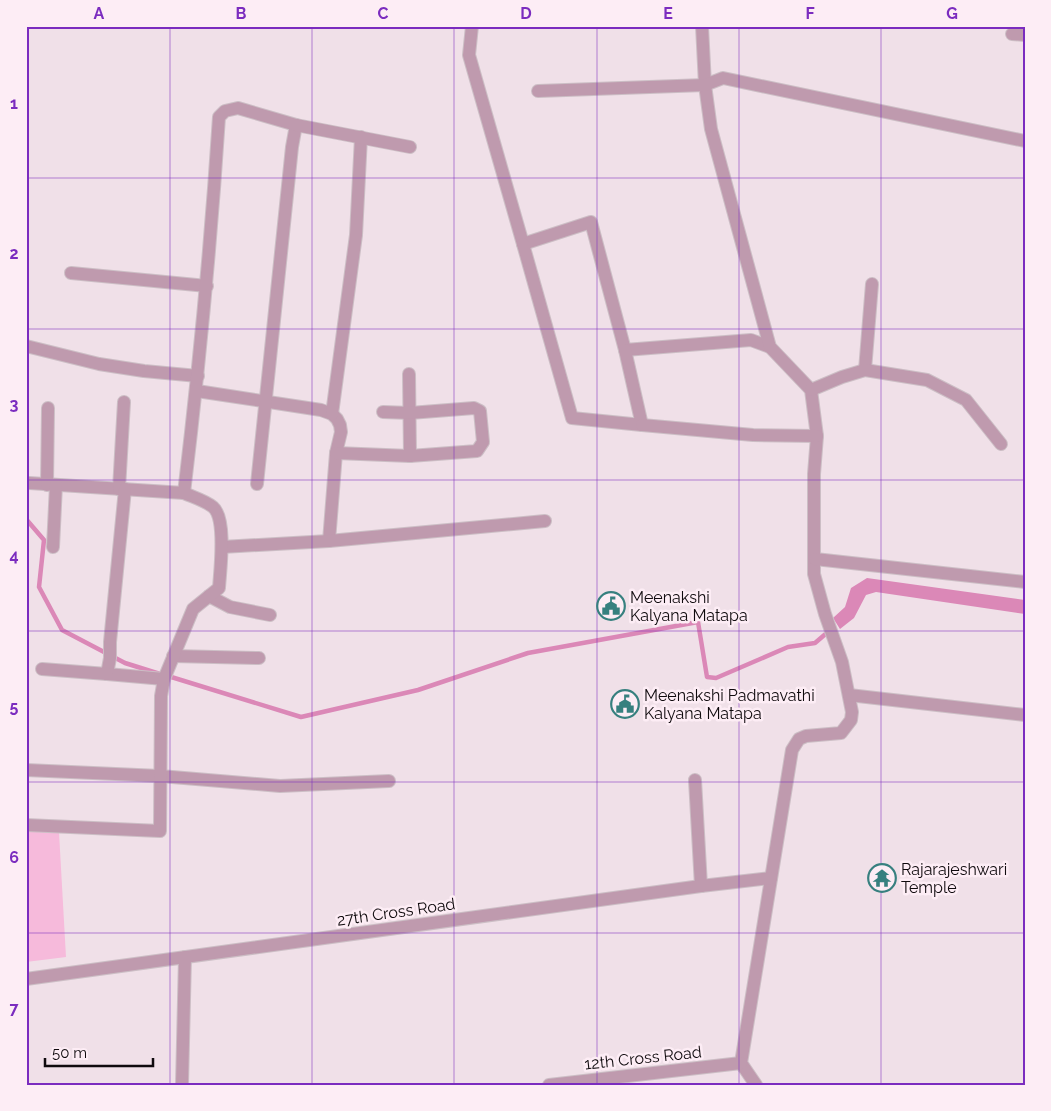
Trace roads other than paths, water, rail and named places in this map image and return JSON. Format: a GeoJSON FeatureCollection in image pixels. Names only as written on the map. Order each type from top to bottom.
{"type":"FeatureCollection","features":[{"type":"Feature","properties":{"kind":"street"},"geometry":{"type":"LineString","coordinates":[[472,26],[469,55],[572,418],[753,435],[817,436]]}},
{"type":"Feature","properties":{"kind":"street"},"geometry":{"type":"LineString","coordinates":[[702,26],[706,85],[713,137],[770,347]]}},
{"type":"Feature","properties":{"kind":"street"},"geometry":{"type":"LineString","coordinates":[[538,92],[706,85],[723,78],[1025,141]]}},
{"type":"Feature","properties":{"kind":"street"},"geometry":{"type":"LineString","coordinates":[[184,493],[197,391],[212,234],[219,117],[225,111],[238,108],[296,125],[410,147]]}},
{"type":"Feature","properties":{"kind":"street"},"geometry":{"type":"LineString","coordinates":[[257,484],[292,147],[296,125]]}},
{"type":"Feature","properties":{"kind":"street"},"geometry":{"type":"LineString","coordinates":[[332,414],[356,235],[361,137]]}},
{"type":"Feature","properties":{"kind":"street"},"geometry":{"type":"LineString","coordinates":[[523,244],[592,222],[642,425]]}},
{"type":"Feature","properties":{"kind":"street"},"geometry":{"type":"LineString","coordinates":[[71,273],[207,286]]}},
{"type":"Feature","properties":{"kind":"street"},"geometry":{"type":"LineString","coordinates":[[865,370],[872,284]]}},
{"type":"Feature","properties":{"kind":"street"},"geometry":{"type":"LineString","coordinates":[[625,350],[751,340],[770,347],[811,390],[817,436],[814,474],[814,574],[830,630],[842,662],[849,695],[851,720],[841,734],[806,736],[799,739],[792,750],[741,1063],[756,1085]]}},
{"type":"Feature","properties":{"kind":"street"},"geometry":{"type":"LineString","coordinates":[[26,346],[99,364],[144,372],[198,376]]}},
{"type":"Feature","properties":{"kind":"street"},"geometry":{"type":"LineString","coordinates":[[811,390],[865,370],[927,380],[966,400],[1001,444]]}},
{"type":"Feature","properties":{"kind":"street"},"geometry":{"type":"LineString","coordinates":[[409,374],[410,456]]}},
{"type":"Feature","properties":{"kind":"street"},"geometry":{"type":"LineString","coordinates":[[197,391],[321,410],[332,414],[340,425],[341,432],[336,453],[329,541]]}},
{"type":"Feature","properties":{"kind":"street"},"geometry":{"type":"LineString","coordinates":[[107,674],[110,658],[122,489],[124,402]]}},
{"type":"Feature","properties":{"kind":"street"},"geometry":{"type":"LineString","coordinates":[[48,408],[53,547]]}},
{"type":"Feature","properties":{"kind":"street"},"geometry":{"type":"LineString","coordinates":[[336,453],[410,456],[476,451],[483,442],[480,410],[474,408],[410,413],[383,412]]}},
{"type":"Feature","properties":{"kind":"street"},"geometry":{"type":"LineString","coordinates":[[26,826],[160,831],[161,696],[164,679],[193,609],[219,588],[222,546],[220,520],[214,507],[184,493],[28,483]]}},
{"type":"Feature","properties":{"kind":"street"},"geometry":{"type":"LineString","coordinates":[[222,546],[329,541],[545,521]]}},
{"type":"Feature","properties":{"kind":"street"},"geometry":{"type":"LineString","coordinates":[[815,560],[1025,582]]}},
{"type":"Feature","properties":{"kind":"street"},"geometry":{"type":"LineString","coordinates":[[209,596],[230,607],[270,615]]}},
{"type":"Feature","properties":{"kind":"street"},"geometry":{"type":"LineString","coordinates":[[172,660],[259,658]]}},
{"type":"Feature","properties":{"kind":"street"},"geometry":{"type":"LineString","coordinates":[[42,669],[164,679]]}},
{"type":"Feature","properties":{"kind":"street"},"geometry":{"type":"LineString","coordinates":[[849,695],[1025,715]]}},
{"type":"Feature","properties":{"kind":"street"},"geometry":{"type":"LineString","coordinates":[[26,770],[160,776],[280,786],[389,781]]}},
{"type":"Feature","properties":{"kind":"street"},"geometry":{"type":"LineString","coordinates":[[695,780],[701,886]]}},
{"type":"Feature","properties":{"kind":"street","name":"27th Cross Road"},"geometry":{"type":"LineString","coordinates":[[26,979],[771,878]]}},
{"type":"Feature","properties":{"kind":"street"},"geometry":{"type":"LineString","coordinates":[[182,1085],[185,957]]}},
{"type":"Feature","properties":{"kind":"street","name":"12th Cross Road"},"geometry":{"type":"LineString","coordinates":[[549,1085],[624,1080],[741,1063]]}},
{"type":"Feature","properties":{"kind":"waterway"},"geometry":{"type":"LineString","coordinates":[[26,519],[44,540],[39,587],[62,630],[125,663],[160,674]]}},
{"type":"Feature","properties":{"kind":"waterway"},"geometry":{"type":"LineString","coordinates":[[168,676],[301,717],[418,690],[528,653],[698,622],[707,677],[716,678],[788,647],[815,643],[829,631]]}},
{"type":"Feature","properties":{"kind":"place","name":"Meenakshi Kalyana Matapa"},"geometry":{"type":"Point","coordinates":[611,606]}},
{"type":"Feature","properties":{"kind":"place","name":"Meenakshi Padmavathi Kalyana Matapa"},"geometry":{"type":"Point","coordinates":[625,704]}},
{"type":"Feature","properties":{"kind":"place","name":"Rajarajeshwari Temple"},"geometry":{"type":"Point","coordinates":[882,878]}}]}
